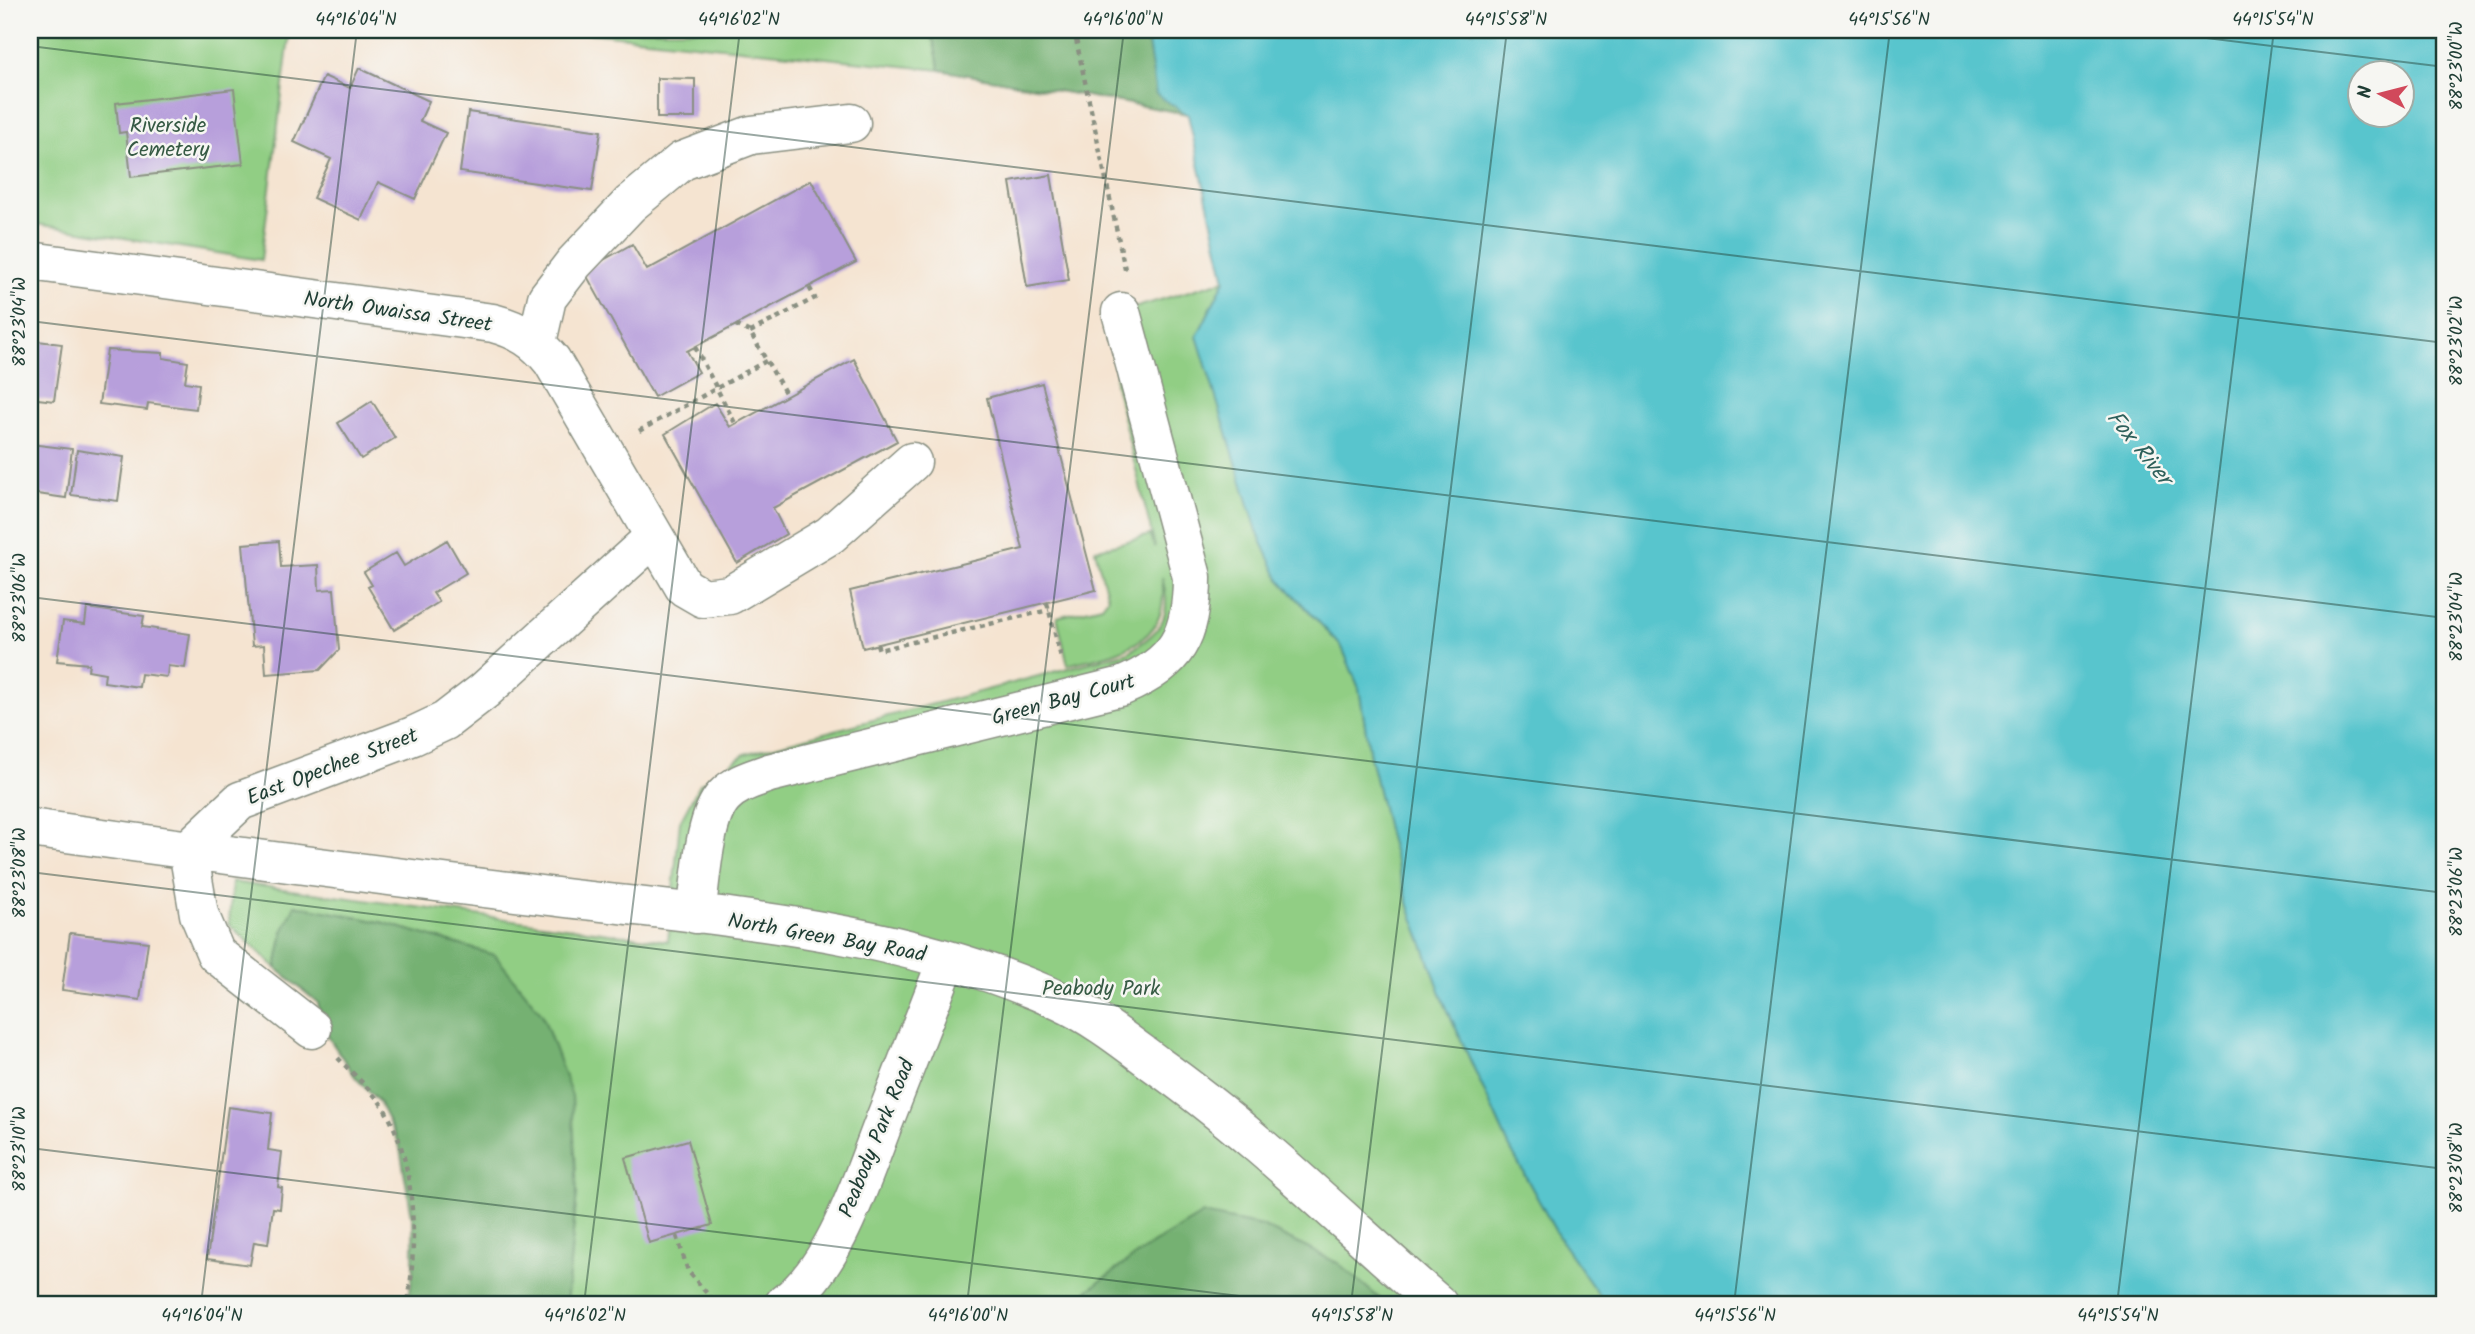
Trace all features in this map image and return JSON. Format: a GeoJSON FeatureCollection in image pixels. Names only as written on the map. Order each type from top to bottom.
{"type":"FeatureCollection","features":[{"type":"Feature","properties":{"kind":"street"},"geometry":{"type":"LineString","coordinates":[[537,342],[547,298],[574,263],[630,204],[682,161],[751,135],[851,123]]}},
{"type":"Feature","properties":{"kind":"street","name":"North Owaissa Street"},"geometry":{"type":"LineString","coordinates":[[30,261],[493,323],[515,329],[537,342],[552,360],[684,587],[703,598],[730,595],[830,536],[912,462]]}},
{"type":"Feature","properties":{"kind":"street","name":"Green Bay Court"},"geometry":{"type":"LineString","coordinates":[[696,914],[710,824],[723,796],[741,783],[1123,686],[1149,675],[1170,659],[1183,638],[1192,607],[1192,577],[1121,312]]}},
{"type":"Feature","properties":{"kind":"street","name":"East Opechee Street"},"geometry":{"type":"LineString","coordinates":[[188,850],[240,801],[413,736],[445,721],[484,691],[654,537]]}},
{"type":"Feature","properties":{"kind":"street","name":"North Green Bay Road"},"geometry":{"type":"LineString","coordinates":[[30,828],[696,914],[883,943],[947,960],[1063,1002],[1107,1028],[1210,1101],[1438,1304]]}},
{"type":"Feature","properties":{"kind":"street"},"geometry":{"type":"LineString","coordinates":[[188,850],[199,914],[216,954],[312,1028]]}},
{"type":"Feature","properties":{"kind":"street","name":"Peabody Park Road"},"geometry":{"type":"LineString","coordinates":[[783,1304],[809,1280],[824,1258],[847,1212],[947,960]]}},
{"type":"Feature","properties":{"kind":"path"},"geometry":{"type":"LineString","coordinates":[[1074,30],[1128,284],[1121,312]]}},
{"type":"Feature","properties":{"kind":"path"},"geometry":{"type":"LineString","coordinates":[[750,332],[815,298],[809,287]]}},
{"type":"Feature","properties":{"kind":"path"},"geometry":{"type":"LineString","coordinates":[[736,325],[750,332],[787,396]]}},
{"type":"Feature","properties":{"kind":"path"},"geometry":{"type":"LineString","coordinates":[[695,347],[736,425]]}},
{"type":"Feature","properties":{"kind":"path"},"geometry":{"type":"LineString","coordinates":[[604,450],[766,361]]}},
{"type":"Feature","properties":{"kind":"path"},"geometry":{"type":"LineString","coordinates":[[1047,603],[1071,699]]}},
{"type":"Feature","properties":{"kind":"path"},"geometry":{"type":"LineString","coordinates":[[877,644],[879,650],[1049,610]]}},
{"type":"Feature","properties":{"kind":"path"},"geometry":{"type":"LineString","coordinates":[[312,1028],[379,1102],[399,1143],[413,1222],[413,1270],[408,1304]]}},
{"type":"Feature","properties":{"kind":"path"},"geometry":{"type":"LineString","coordinates":[[677,1236],[688,1271],[716,1304]]}},
{"type":"Feature","properties":{"kind":"green space","name":"Riverside Cemetery"},"geometry":{"type":"Polygon","coordinates":[[[30,30],[290,30],[261,260],[30,223],[30,30]]]}},
{"type":"Feature","properties":{"kind":"green space"},"geometry":{"type":"Polygon","coordinates":[[[561,30],[1146,30],[1156,94],[1188,114],[940,70],[561,30]]]}},
{"type":"Feature","properties":{"kind":"green space"},"geometry":{"type":"Polygon","coordinates":[[[931,30],[1146,30],[1156,94],[1188,114],[940,70],[931,30]]]}},
{"type":"Feature","properties":{"kind":"green space","name":"Peabody Park"},"geometry":{"type":"Polygon","coordinates":[[[1225,280],[1197,336],[1279,579],[1342,647],[1359,688],[1370,756],[1389,837],[1410,909],[1445,1004],[1509,1146],[1561,1241],[1605,1304],[566,1304],[577,1192],[495,955],[381,922],[283,932],[276,968],[229,924],[232,882],[668,941],[680,821],[700,784],[745,754],[1129,652],[1157,629],[1162,622],[1166,603],[1162,577],[1163,598],[1160,615],[1153,628],[1142,639],[1115,652],[1068,665],[1057,617],[1102,606],[1108,598],[1095,550],[1150,535],[1155,547],[1115,384],[1121,312],[1225,280]]]}},
{"type":"Feature","properties":{"kind":"green space"},"geometry":{"type":"Polygon","coordinates":[[[295,905],[381,922],[495,955],[542,1014],[572,1096],[577,1192],[566,1304],[408,1304],[413,1270],[413,1222],[399,1143],[379,1102],[356,1078],[323,1029],[318,1003],[276,968],[283,932],[295,905]]]}},
{"type":"Feature","properties":{"kind":"green space"},"geometry":{"type":"Polygon","coordinates":[[[1203,1214],[1262,1226],[1338,1263],[1386,1304],[1069,1304],[1146,1248],[1203,1214]]]}},
{"type":"Feature","properties":{"kind":"water","name":"Fox River"},"geometry":{"type":"Polygon","coordinates":[[[1146,30],[2433,30],[2445,50],[2445,1304],[1605,1304],[1561,1241],[1509,1146],[1445,1004],[1410,909],[1389,837],[1370,756],[1359,688],[1342,647],[1279,579],[1258,534],[1197,336],[1225,280],[1188,115],[1156,94],[1146,30]]]}},
{"type":"Feature","properties":{"kind":"building"},"geometry":{"type":"Polygon","coordinates":[[[359,68],[429,101],[420,121],[446,133],[415,199],[378,182],[361,220],[313,198],[331,159],[294,142],[324,76],[350,88],[359,68]]]}},
{"type":"Feature","properties":{"kind":"building"},"geometry":{"type":"Polygon","coordinates":[[[657,78],[695,79],[695,118],[657,118],[657,78]]]}},
{"type":"Feature","properties":{"kind":"building"},"geometry":{"type":"Polygon","coordinates":[[[234,89],[243,164],[131,177],[126,132],[119,133],[116,103],[234,89]]]}},
{"type":"Feature","properties":{"kind":"building"},"geometry":{"type":"Polygon","coordinates":[[[468,112],[601,131],[592,191],[460,172],[468,112]]]}},
{"type":"Feature","properties":{"kind":"building"},"geometry":{"type":"Polygon","coordinates":[[[1051,175],[1069,280],[1027,287],[1010,182],[1051,175]]]}},
{"type":"Feature","properties":{"kind":"building"},"geometry":{"type":"Polygon","coordinates":[[[811,180],[856,262],[687,351],[699,372],[654,397],[584,271],[632,244],[647,270],[811,180]]]}},
{"type":"Feature","properties":{"kind":"building"},"geometry":{"type":"Polygon","coordinates":[[[30,340],[62,344],[54,401],[30,398],[30,340]]]}},
{"type":"Feature","properties":{"kind":"building"},"geometry":{"type":"Polygon","coordinates":[[[107,350],[163,353],[163,358],[188,362],[185,382],[199,384],[196,409],[148,403],[147,410],[99,404],[107,350]]]}},
{"type":"Feature","properties":{"kind":"building"},"geometry":{"type":"Polygon","coordinates":[[[854,359],[897,441],[773,508],[786,534],[737,563],[665,434],[715,403],[730,427],[854,359]]]}},
{"type":"Feature","properties":{"kind":"building"},"geometry":{"type":"Polygon","coordinates":[[[1042,383],[1096,590],[863,648],[850,591],[1023,549],[987,398],[1042,383]]]}},
{"type":"Feature","properties":{"kind":"building"},"geometry":{"type":"Polygon","coordinates":[[[372,401],[395,438],[361,459],[338,423],[372,401]]]}},
{"type":"Feature","properties":{"kind":"building"},"geometry":{"type":"Polygon","coordinates":[[[30,444],[72,449],[66,498],[30,493],[30,444]]]}},
{"type":"Feature","properties":{"kind":"building"},"geometry":{"type":"Polygon","coordinates":[[[77,450],[124,457],[118,501],[71,495],[77,450]]]}},
{"type":"Feature","properties":{"kind":"building"},"geometry":{"type":"Polygon","coordinates":[[[447,540],[466,573],[433,593],[439,602],[394,630],[368,587],[372,585],[364,572],[396,553],[404,566],[447,540]]]}},
{"type":"Feature","properties":{"kind":"building"},"geometry":{"type":"Polygon","coordinates":[[[279,541],[281,567],[318,565],[319,590],[334,589],[339,650],[320,670],[266,674],[264,645],[252,646],[243,544],[279,541]]]}},
{"type":"Feature","properties":{"kind":"building"},"geometry":{"type":"Polygon","coordinates":[[[87,608],[144,616],[142,627],[190,634],[185,668],[168,666],[167,677],[141,674],[139,687],[104,682],[105,673],[88,670],[89,664],[57,661],[63,621],[85,624],[87,608]]]}},
{"type":"Feature","properties":{"kind":"building"},"geometry":{"type":"Polygon","coordinates":[[[70,933],[148,942],[140,1000],[62,990],[70,933]]]}},
{"type":"Feature","properties":{"kind":"building"},"geometry":{"type":"Polygon","coordinates":[[[228,1107],[272,1113],[268,1150],[282,1152],[278,1187],[282,1188],[280,1209],[273,1208],[268,1244],[254,1242],[250,1265],[207,1259],[228,1107]]]}},
{"type":"Feature","properties":{"kind":"building"},"geometry":{"type":"Polygon","coordinates":[[[688,1140],[712,1225],[649,1243],[625,1158],[688,1140]]]}}]}
